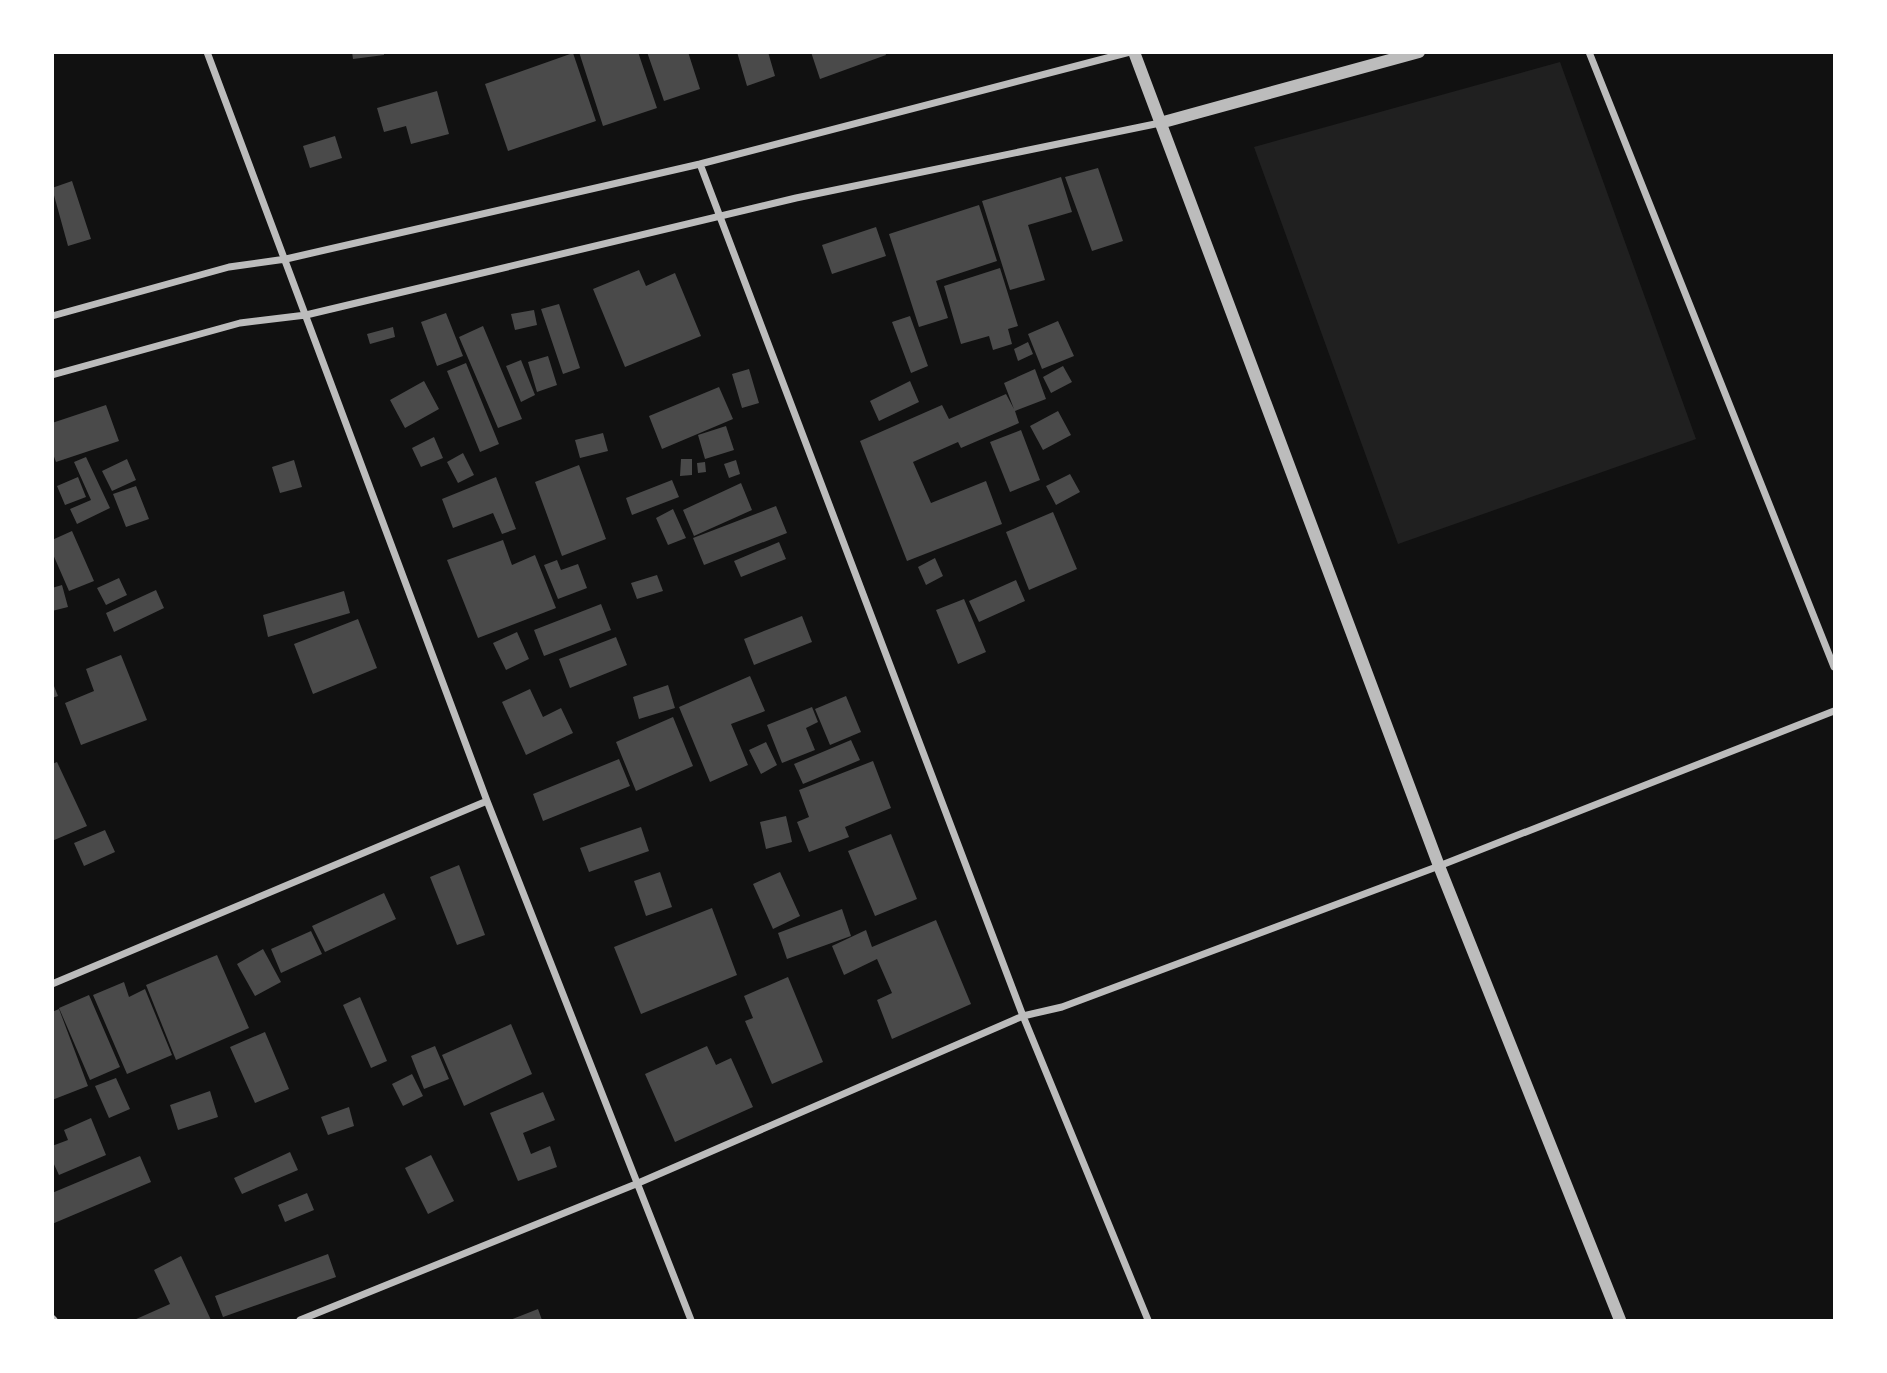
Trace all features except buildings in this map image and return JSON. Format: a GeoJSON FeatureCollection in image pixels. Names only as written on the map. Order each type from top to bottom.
{"type":"FeatureCollection","features":[{"type":"Feature","properties":{"kind":"street"},"geometry":{"type":"LineString","coordinates":[[207,52],[488,801],[691,1321]]}},
{"type":"Feature","properties":{"kind":"street"},"geometry":{"type":"LineString","coordinates":[[52,316],[229,267],[286,259],[700,164],[1132,52],[1439,866],[1620,1321]]}},
{"type":"Feature","properties":{"kind":"street"},"geometry":{"type":"LineString","coordinates":[[52,375],[240,323],[306,315],[720,217],[1160,123],[1419,52]]}},
{"type":"Feature","properties":{"kind":"street"},"geometry":{"type":"LineString","coordinates":[[1589,52],[1835,667]]}},
{"type":"Feature","properties":{"kind":"street"},"geometry":{"type":"LineString","coordinates":[[700,164],[1023,1016],[1148,1321]]}},
{"type":"Feature","properties":{"kind":"street"},"geometry":{"type":"LineString","coordinates":[[300,1321],[636,1184],[1023,1016],[1062,1007],[1439,866],[1835,711]]}},
{"type":"Feature","properties":{"kind":"street"},"geometry":{"type":"LineString","coordinates":[[52,984],[488,801]]}},
{"type":"Feature","properties":{"kind":"shaded area"},"geometry":{"type":"Polygon","coordinates":[[[1560,62],[1696,439],[1398,544],[1254,147],[1560,62]]]}}]}
